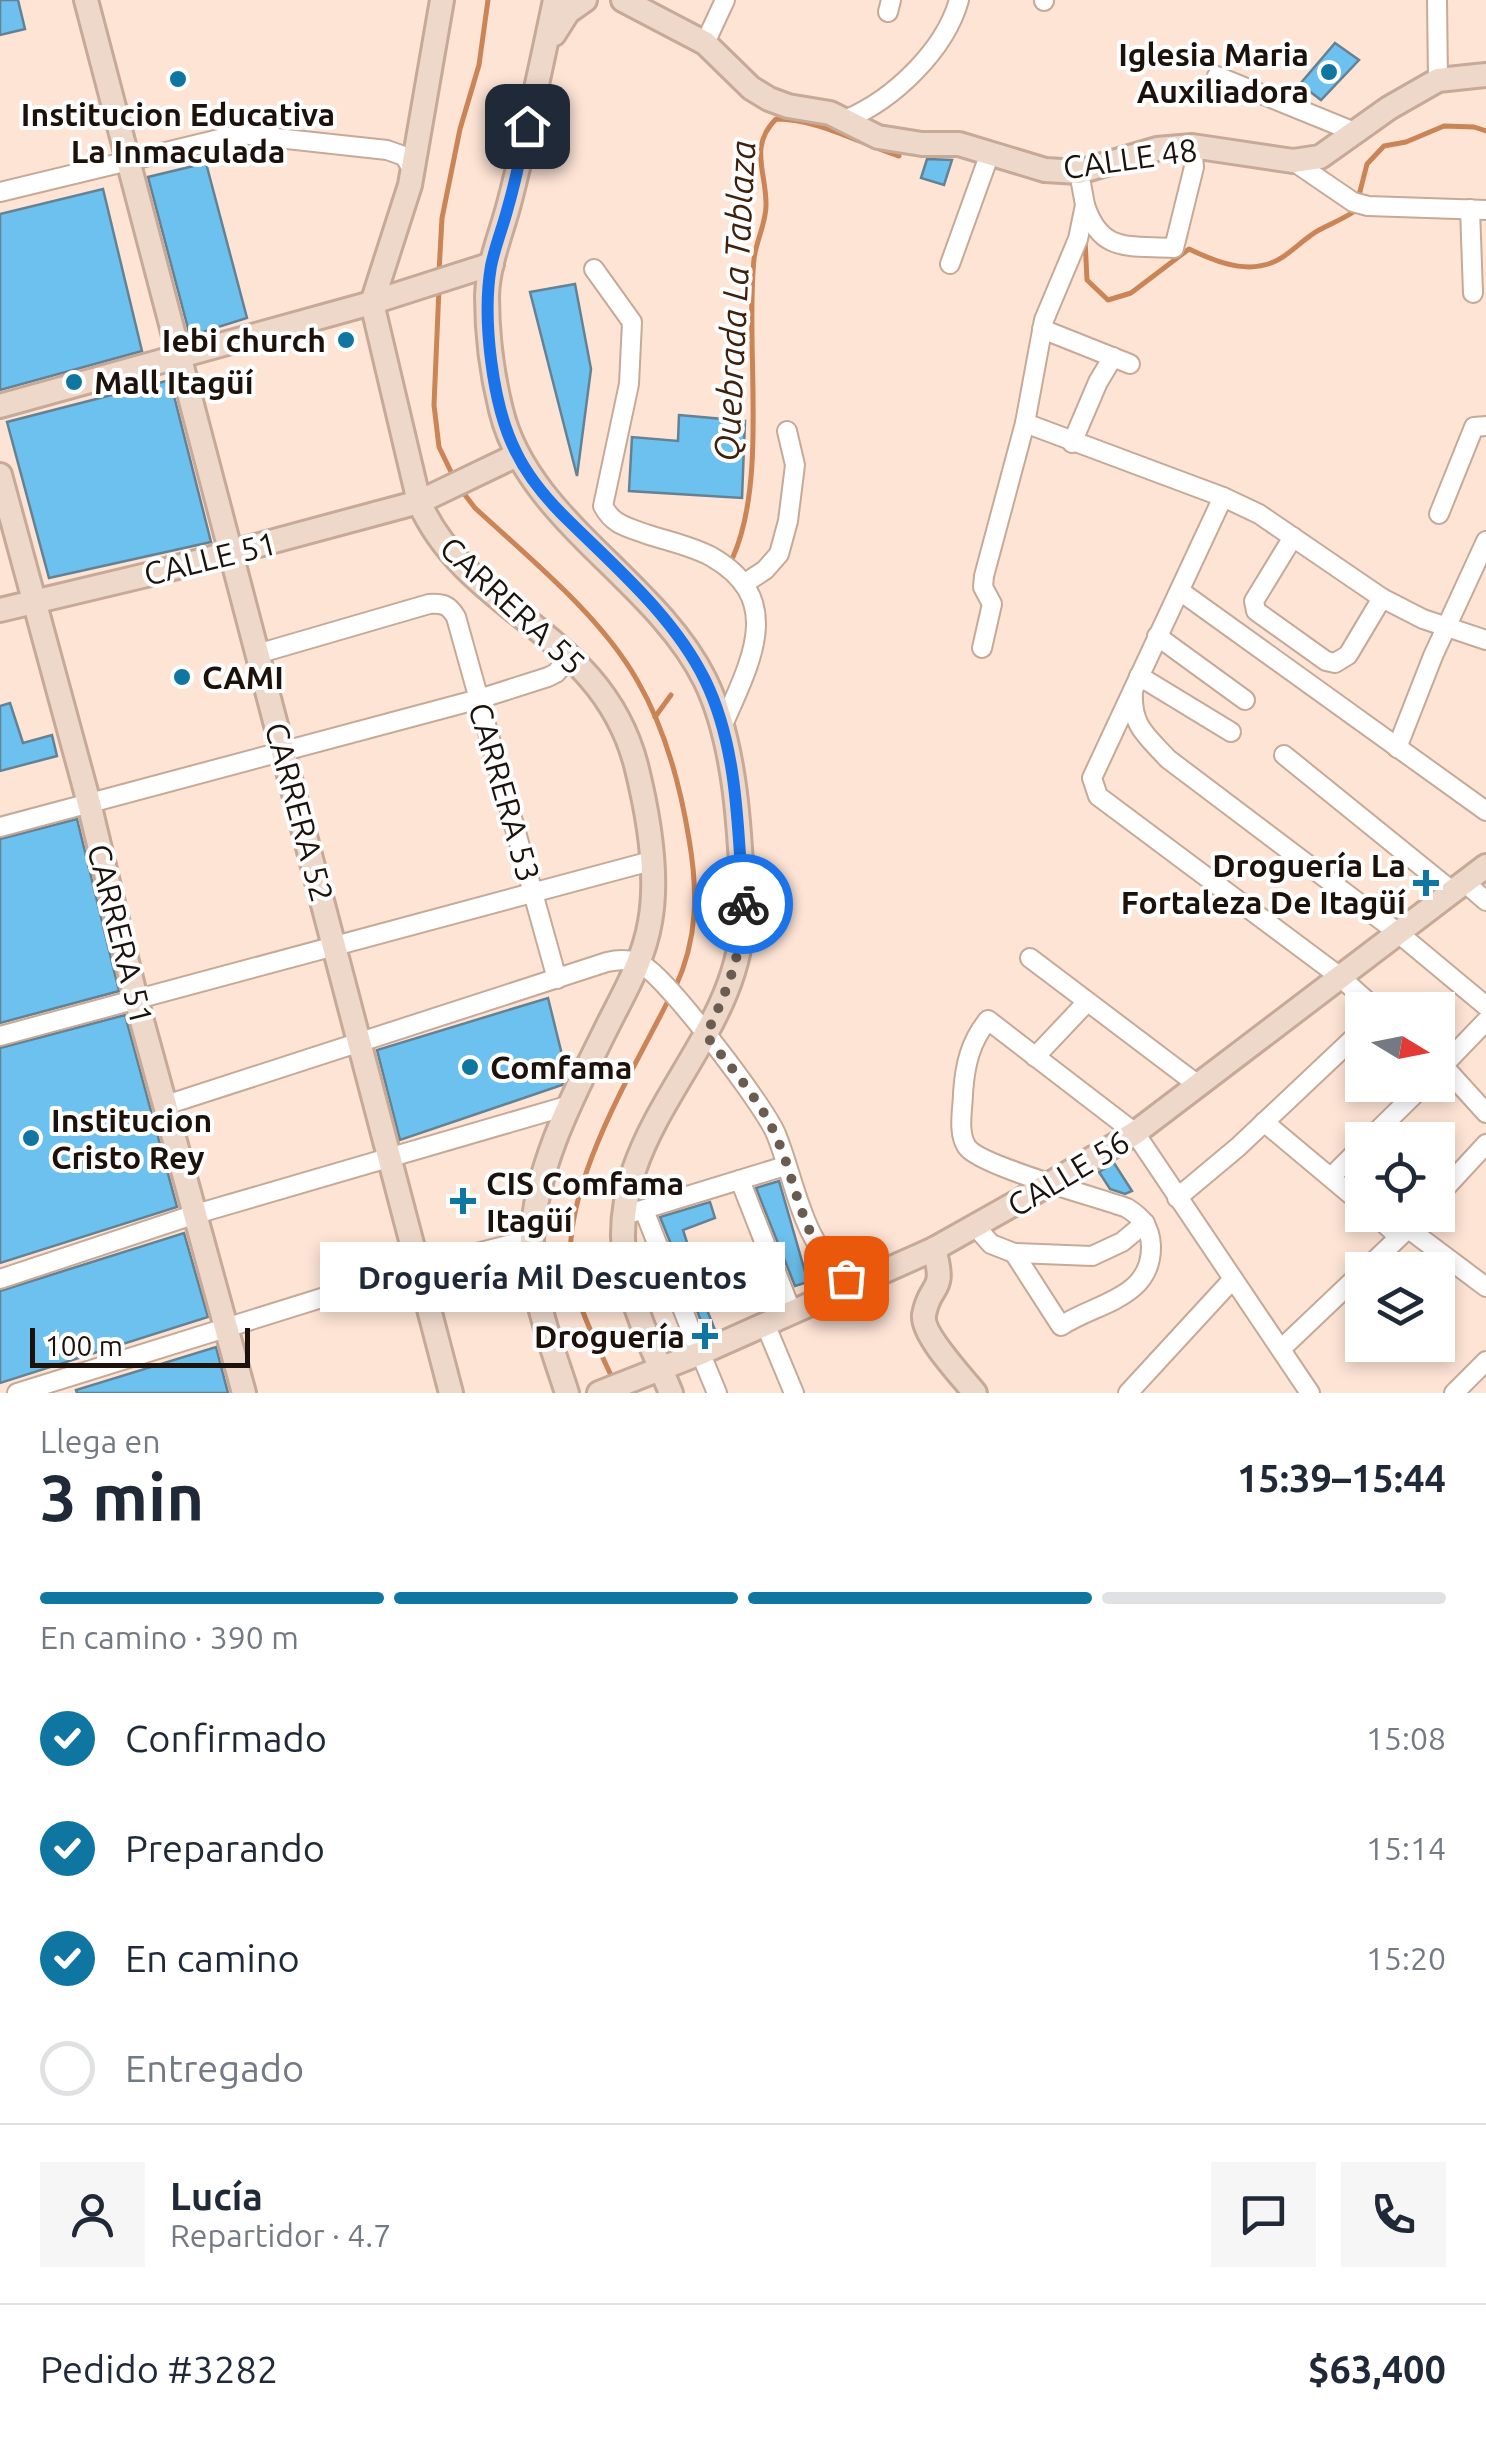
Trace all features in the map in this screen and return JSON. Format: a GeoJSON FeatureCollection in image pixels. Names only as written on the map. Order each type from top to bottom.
{"type":"FeatureCollection","features":[{"type":"Feature","properties":{"kind":"street","name":"CARRERA 52"},"geometry":{"type":"LineString","coordinates":[[86,0],[451,1393]]}},
{"type":"Feature","properties":{"kind":"street"},"geometry":{"type":"LineString","coordinates":[[378,300],[412,170],[442,0]]}},
{"type":"Feature","properties":{"kind":"street"},"geometry":{"type":"LineString","coordinates":[[555,0],[510,202],[487,265],[491,342],[508,460],[637,588],[704,676],[722,725],[738,826],[743,908],[735,970],[699,1026],[635,1160],[628,1278],[671,1393]]}},
{"type":"Feature","properties":{"kind":"street"},"geometry":{"type":"LineString","coordinates":[[544,50],[568,12],[585,0]]}},
{"type":"Feature","properties":{"kind":"street","name":"CALLE 48"},"geometry":{"type":"LineString","coordinates":[[623,0],[705,43],[751,88],[769,98],[847,120],[878,136],[922,144],[959,144],[1077,185],[1157,149],[1192,146],[1294,161],[1359,204],[1478,209]]}},
{"type":"Feature","properties":{"kind":"street"},"geometry":{"type":"LineString","coordinates":[[705,43],[725,0]]}},
{"type":"Feature","properties":{"kind":"street"},"geometry":{"type":"LineString","coordinates":[[847,120],[879,100],[934,53],[959,0]]}},
{"type":"Feature","properties":{"kind":"street"},"geometry":{"type":"LineString","coordinates":[[1437,0],[1444,79]]}},
{"type":"Feature","properties":{"kind":"street"},"geometry":{"type":"LineString","coordinates":[[1294,161],[1320,157],[1389,108],[1444,79],[1486,75]]}},
{"type":"Feature","properties":{"kind":"street"},"geometry":{"type":"LineString","coordinates":[[1217,76],[1357,133]]}},
{"type":"Feature","properties":{"kind":"street"},"geometry":{"type":"LineString","coordinates":[[0,192],[240,134],[388,150],[404,156],[412,170]]}},
{"type":"Feature","properties":{"kind":"street"},"geometry":{"type":"LineString","coordinates":[[1077,185],[1094,230],[1104,240],[1174,248],[1194,166],[1192,146]]}},
{"type":"Feature","properties":{"kind":"street"},"geometry":{"type":"LineString","coordinates":[[950,264],[990,154]]}},
{"type":"Feature","properties":{"kind":"street"},"geometry":{"type":"LineString","coordinates":[[982,648],[992,604],[984,576],[1024,423],[1042,329],[1078,239],[1077,185]]}},
{"type":"Feature","properties":{"kind":"street"},"geometry":{"type":"LineString","coordinates":[[1473,293],[1478,209]]}},
{"type":"Feature","properties":{"kind":"street"},"geometry":{"type":"LineString","coordinates":[[0,406],[179,358],[487,265]]}},
{"type":"Feature","properties":{"kind":"street"},"geometry":{"type":"LineString","coordinates":[[594,269],[632,322],[629,384],[603,506],[616,524],[709,555],[745,583],[757,608],[754,645],[722,725]]}},
{"type":"Feature","properties":{"kind":"street","name":"CARRERA 55"},"geometry":{"type":"LineString","coordinates":[[378,300],[423,500],[440,542],[453,558],[571,656],[599,685],[626,736],[636,766],[652,860],[647,969],[570,1106],[548,1165],[532,1238],[535,1283],[567,1393]]}},
{"type":"Feature","properties":{"kind":"street"},"geometry":{"type":"LineString","coordinates":[[1042,329],[1122,361],[1098,382],[1072,443]]}},
{"type":"Feature","properties":{"kind":"street"},"geometry":{"type":"LineString","coordinates":[[1024,423],[1224,496],[1259,514],[1382,598],[1486,640]]}},
{"type":"Feature","properties":{"kind":"street"},"geometry":{"type":"LineString","coordinates":[[1439,514],[1472,431],[1476,425],[1486,426]]}},
{"type":"Feature","properties":{"kind":"street"},"geometry":{"type":"LineString","coordinates":[[745,583],[765,570],[779,554],[796,465],[787,431]]}},
{"type":"Feature","properties":{"kind":"street","name":"CALLE 51"},"geometry":{"type":"LineString","coordinates":[[0,610],[423,500],[508,460]]}},
{"type":"Feature","properties":{"kind":"street","name":"CARRERA 51"},"geometry":{"type":"LineString","coordinates":[[0,475],[136,999],[244,1393]]}},
{"type":"Feature","properties":{"kind":"street"},"geometry":{"type":"LineString","coordinates":[[1224,496],[1092,778],[1098,796],[1357,992]]}},
{"type":"Feature","properties":{"kind":"street"},"geometry":{"type":"LineString","coordinates":[[1292,537],[1254,601],[1256,611],[1326,661],[1335,663],[1348,654],[1382,598]]}},
{"type":"Feature","properties":{"kind":"street"},"geometry":{"type":"LineString","coordinates":[[1397,748],[1486,541]]}},
{"type":"Feature","properties":{"kind":"street"},"geometry":{"type":"LineString","coordinates":[[1180,592],[1486,811]]}},
{"type":"Feature","properties":{"kind":"street","name":"CARRERA 53"},"geometry":{"type":"LineString","coordinates":[[258,654],[429,604],[450,607],[456,617],[557,979]]}},
{"type":"Feature","properties":{"kind":"street"},"geometry":{"type":"LineString","coordinates":[[1158,636],[1244,700]]}},
{"type":"Feature","properties":{"kind":"street"},"geometry":{"type":"LineString","coordinates":[[0,826],[479,698],[556,674],[571,656]]}},
{"type":"Feature","properties":{"kind":"street"},"geometry":{"type":"LineString","coordinates":[[1136,681],[1231,732]]}},
{"type":"Feature","properties":{"kind":"street"},"geometry":{"type":"LineString","coordinates":[[1136,681],[1132,708],[1137,726],[1168,758],[1397,932],[1486,1006]]}},
{"type":"Feature","properties":{"kind":"street"},"geometry":{"type":"LineString","coordinates":[[1284,755],[1458,886],[1486,901]]}},
{"type":"Feature","properties":{"kind":"street"},"geometry":{"type":"LineString","coordinates":[[0,1036],[652,860]]}},
{"type":"Feature","properties":{"kind":"street","name":"CALLE 56"},"geometry":{"type":"LineString","coordinates":[[599,1393],[766,1326],[934,1249],[1135,1134],[1486,866]]}},
{"type":"Feature","properties":{"kind":"street"},"geometry":{"type":"LineString","coordinates":[[1030,958],[1198,1085]]}},
{"type":"Feature","properties":{"kind":"street"},"geometry":{"type":"LineString","coordinates":[[166,1105],[607,962],[647,969],[699,1026],[764,1113],[776,1134],[814,1242],[832,1267],[858,1284]]}},
{"type":"Feature","properties":{"kind":"street"},"geometry":{"type":"LineString","coordinates":[[1035,1056],[1087,1002]]}},
{"type":"Feature","properties":{"kind":"street"},"geometry":{"type":"LineString","coordinates":[[1014,1252],[1060,1326],[1133,1289],[1146,1271],[1151,1255],[1150,1231],[1127,1208],[978,1158],[963,1139],[967,1056],[988,1020],[1135,1134],[1310,1393]]}},
{"type":"Feature","properties":{"kind":"street"},"geometry":{"type":"LineString","coordinates":[[1455,1051],[1486,1021]]}},
{"type":"Feature","properties":{"kind":"street"},"geometry":{"type":"LineString","coordinates":[[1177,1198],[1345,1046]]}},
{"type":"Feature","properties":{"kind":"street"},"geometry":{"type":"LineString","coordinates":[[1455,1081],[1486,1113]]}},
{"type":"Feature","properties":{"kind":"street"},"geometry":{"type":"LineString","coordinates":[[1386,1122],[1407,1102]]}},
{"type":"Feature","properties":{"kind":"street"},"geometry":{"type":"LineString","coordinates":[[0,1279],[196,1214],[570,1106]]}},
{"type":"Feature","properties":{"kind":"street"},"geometry":{"type":"LineString","coordinates":[[1264,1122],[1345,1188]]}},
{"type":"Feature","properties":{"kind":"street"},"geometry":{"type":"LineString","coordinates":[[1455,1178],[1486,1144]]}},
{"type":"Feature","properties":{"kind":"street"},"geometry":{"type":"LineString","coordinates":[[1332,1176],[1345,1163]]}},
{"type":"Feature","properties":{"kind":"street"},"geometry":{"type":"LineString","coordinates":[[634,1212],[786,1166]]}},
{"type":"Feature","properties":{"kind":"street"},"geometry":{"type":"LineString","coordinates":[[740,1180],[792,1313]]}},
{"type":"Feature","properties":{"kind":"street"},"geometry":{"type":"LineString","coordinates":[[634,1212],[697,1346]]}},
{"type":"Feature","properties":{"kind":"street"},"geometry":{"type":"LineString","coordinates":[[976,1227],[991,1244],[1014,1252],[1092,1256],[1122,1242],[1145,1223]]}},
{"type":"Feature","properties":{"kind":"street"},"geometry":{"type":"LineString","coordinates":[[1384,1252],[1405,1232]]}},
{"type":"Feature","properties":{"kind":"street"},"geometry":{"type":"LineString","coordinates":[[1416,1232],[1486,1287]]}},
{"type":"Feature","properties":{"kind":"street"},"geometry":{"type":"LineString","coordinates":[[17,1393],[421,1267],[532,1238]]}},
{"type":"Feature","properties":{"kind":"street"},"geometry":{"type":"LineString","coordinates":[[934,1249],[941,1277],[925,1312],[925,1326],[975,1393]]}},
{"type":"Feature","properties":{"kind":"street"},"geometry":{"type":"LineString","coordinates":[[1128,1393],[1233,1278]]}},
{"type":"Feature","properties":{"kind":"street"},"geometry":{"type":"LineString","coordinates":[[1281,1349],[1345,1289]]}},
{"type":"Feature","properties":{"kind":"street"},"geometry":{"type":"LineString","coordinates":[[766,1326],[794,1393]]}},
{"type":"Feature","properties":{"kind":"street"},"geometry":{"type":"LineString","coordinates":[[1454,1393],[1486,1362]]}},
{"type":"Feature","properties":{"kind":"street"},"geometry":{"type":"LineString","coordinates":[[706,1364],[718,1393]]}},
{"type":"Feature","properties":{"kind":"building"},"geometry":{"type":"Polygon","coordinates":[[[0,0],[18,0],[25,29],[0,35],[0,0]]]}},
{"type":"Feature","properties":{"kind":"building","name":"Iglesia Maria Auxiliadora"},"geometry":{"type":"Polygon","coordinates":[[[1335,43],[1359,60],[1321,100],[1300,84],[1335,43]]]}},
{"type":"Feature","properties":{"kind":"building"},"geometry":{"type":"Polygon","coordinates":[[[927,159],[952,160],[944,185],[921,178],[927,159]]]}},
{"type":"Feature","properties":{"kind":"building"},"geometry":{"type":"Polygon","coordinates":[[[206,163],[247,318],[190,336],[148,177],[206,163]]]}},
{"type":"Feature","properties":{"kind":"building"},"geometry":{"type":"Polygon","coordinates":[[[103,189],[142,351],[0,390],[0,214],[103,189]]]}},
{"type":"Feature","properties":{"kind":"building"},"geometry":{"type":"Polygon","coordinates":[[[575,284],[591,369],[577,476],[530,292],[575,284]]]}},
{"type":"Feature","properties":{"kind":"building"},"geometry":{"type":"Polygon","coordinates":[[[170,380],[211,542],[49,578],[7,422],[170,380]]]}},
{"type":"Feature","properties":{"kind":"building"},"geometry":{"type":"Polygon","coordinates":[[[679,415],[745,421],[742,498],[629,491],[632,437],[678,441],[679,415]]]}},
{"type":"Feature","properties":{"kind":"building"},"geometry":{"type":"Polygon","coordinates":[[[10,703],[23,743],[52,735],[57,756],[0,771],[0,706],[10,703]]]}},
{"type":"Feature","properties":{"kind":"building"},"geometry":{"type":"Polygon","coordinates":[[[77,819],[119,991],[0,1023],[0,839],[77,819]]]}},
{"type":"Feature","properties":{"kind":"building","name":"Comfama"},"geometry":{"type":"Polygon","coordinates":[[[548,998],[567,1075],[562,1085],[400,1140],[377,1050],[548,998]]]}},
{"type":"Feature","properties":{"kind":"building"},"geometry":{"type":"Polygon","coordinates":[[[125,1015],[177,1207],[0,1263],[0,1048],[125,1015]]]}},
{"type":"Feature","properties":{"kind":"building"},"geometry":{"type":"Polygon","coordinates":[[[1114,1163],[1132,1191],[1125,1194],[1110,1189],[1099,1172],[1114,1163]]]}},
{"type":"Feature","properties":{"kind":"building"},"geometry":{"type":"Polygon","coordinates":[[[779,1181],[808,1282],[795,1286],[756,1188],[779,1181]]]}},
{"type":"Feature","properties":{"kind":"building"},"geometry":{"type":"Polygon","coordinates":[[[710,1202],[715,1218],[683,1230],[691,1255],[677,1259],[660,1217],[710,1202]]]}},
{"type":"Feature","properties":{"kind":"building"},"geometry":{"type":"Polygon","coordinates":[[[184,1233],[208,1317],[0,1383],[0,1291],[184,1233]]]}},
{"type":"Feature","properties":{"kind":"building"},"geometry":{"type":"Polygon","coordinates":[[[698,1287],[715,1330],[706,1334],[689,1290],[698,1287]]]}},
{"type":"Feature","properties":{"kind":"building"},"geometry":{"type":"Polygon","coordinates":[[[216,1347],[228,1393],[76,1390],[216,1347]]]}},
{"type":"Feature","properties":{"kind":"waterway"},"geometry":{"type":"LineString","coordinates":[[439,272],[442,218],[460,129],[479,65],[488,0]]}},
{"type":"Feature","properties":{"kind":"waterway","name":"Quebrada La Tablaza"},"geometry":{"type":"LineString","coordinates":[[733,557],[744,525],[753,451],[752,294],[755,252],[766,212],[763,140],[776,119],[792,120],[823,127],[899,156]]}},
{"type":"Feature","properties":{"kind":"waterway","name":"Quebrada La Tablaza"},"geometry":{"type":"LineString","coordinates":[[1085,239],[1087,280],[1108,300],[1131,293],[1189,249],[1225,264],[1263,265],[1355,211],[1367,164],[1384,146],[1406,142],[1444,126],[1486,131]]}},
{"type":"Feature","properties":{"kind":"waterway"},"geometry":{"type":"LineString","coordinates":[[439,288],[434,405],[439,447],[454,478]]}},
{"type":"Feature","properties":{"kind":"waterway"},"geometry":{"type":"LineString","coordinates":[[462,491],[604,633],[637,680],[656,717],[681,798],[694,877],[692,933],[675,988]]}},
{"type":"Feature","properties":{"kind":"waterway","name":"Quebrada La Tablaza"},"geometry":{"type":"LineString","coordinates":[[655,717],[671,695]]}},
{"type":"Feature","properties":{"kind":"waterway"},"geometry":{"type":"LineString","coordinates":[[614,1382],[572,1275],[576,1207],[602,1133],[670,997]]}},
{"type":"Feature","properties":{"kind":"way so far"},"geometry":{"type":"LineString","coordinates":[[743,904],[742,940],[735,970],[706,1035],[764,1113],[776,1134],[814,1242],[832,1267],[846,1278]]}},
{"type":"Feature","properties":{"kind":"place","name":"Iglesia Maria Auxiliadora"},"geometry":{"type":"Point","coordinates":[1329,72]}},
{"type":"Feature","properties":{"kind":"place","name":"Institucion Educativa La Inmaculada"},"geometry":{"type":"Point","coordinates":[178,79]}},
{"type":"Feature","properties":{"kind":"place","name":"Iebi church"},"geometry":{"type":"Point","coordinates":[346,340]}},
{"type":"Feature","properties":{"kind":"place","name":"Mall Itagüí"},"geometry":{"type":"Point","coordinates":[74,382]}},
{"type":"Feature","properties":{"kind":"place","name":"CAMI"},"geometry":{"type":"Point","coordinates":[182,677]}},
{"type":"Feature","properties":{"kind":"place","name":"Droguería La Fortaleza De Itagüí"},"geometry":{"type":"Point","coordinates":[1426,883]}},
{"type":"Feature","properties":{"kind":"place","name":"Comfama"},"geometry":{"type":"Point","coordinates":[470,1067]}},
{"type":"Feature","properties":{"kind":"place","name":"Institucion Cristo Rey"},"geometry":{"type":"Point","coordinates":[31,1138]}},
{"type":"Feature","properties":{"kind":"place","name":"CIS Comfama Itagüí"},"geometry":{"type":"Point","coordinates":[463,1201]}},
{"type":"Feature","properties":{"kind":"place","name":"Droguería Mil Descuentos"},"geometry":{"type":"Point","coordinates":[846,1278]}},
{"type":"Feature","properties":{"kind":"place","name":"Droguería"},"geometry":{"type":"Point","coordinates":[705,1336]}},
{"type":"Feature","properties":{"kind":"route"},"geometry":{"type":"LineString","coordinates":[[527,126],[488,294],[488,324],[501,410],[517,455],[532,478],[637,588],[704,676],[722,725],[738,826],[743,904]]}}]}
